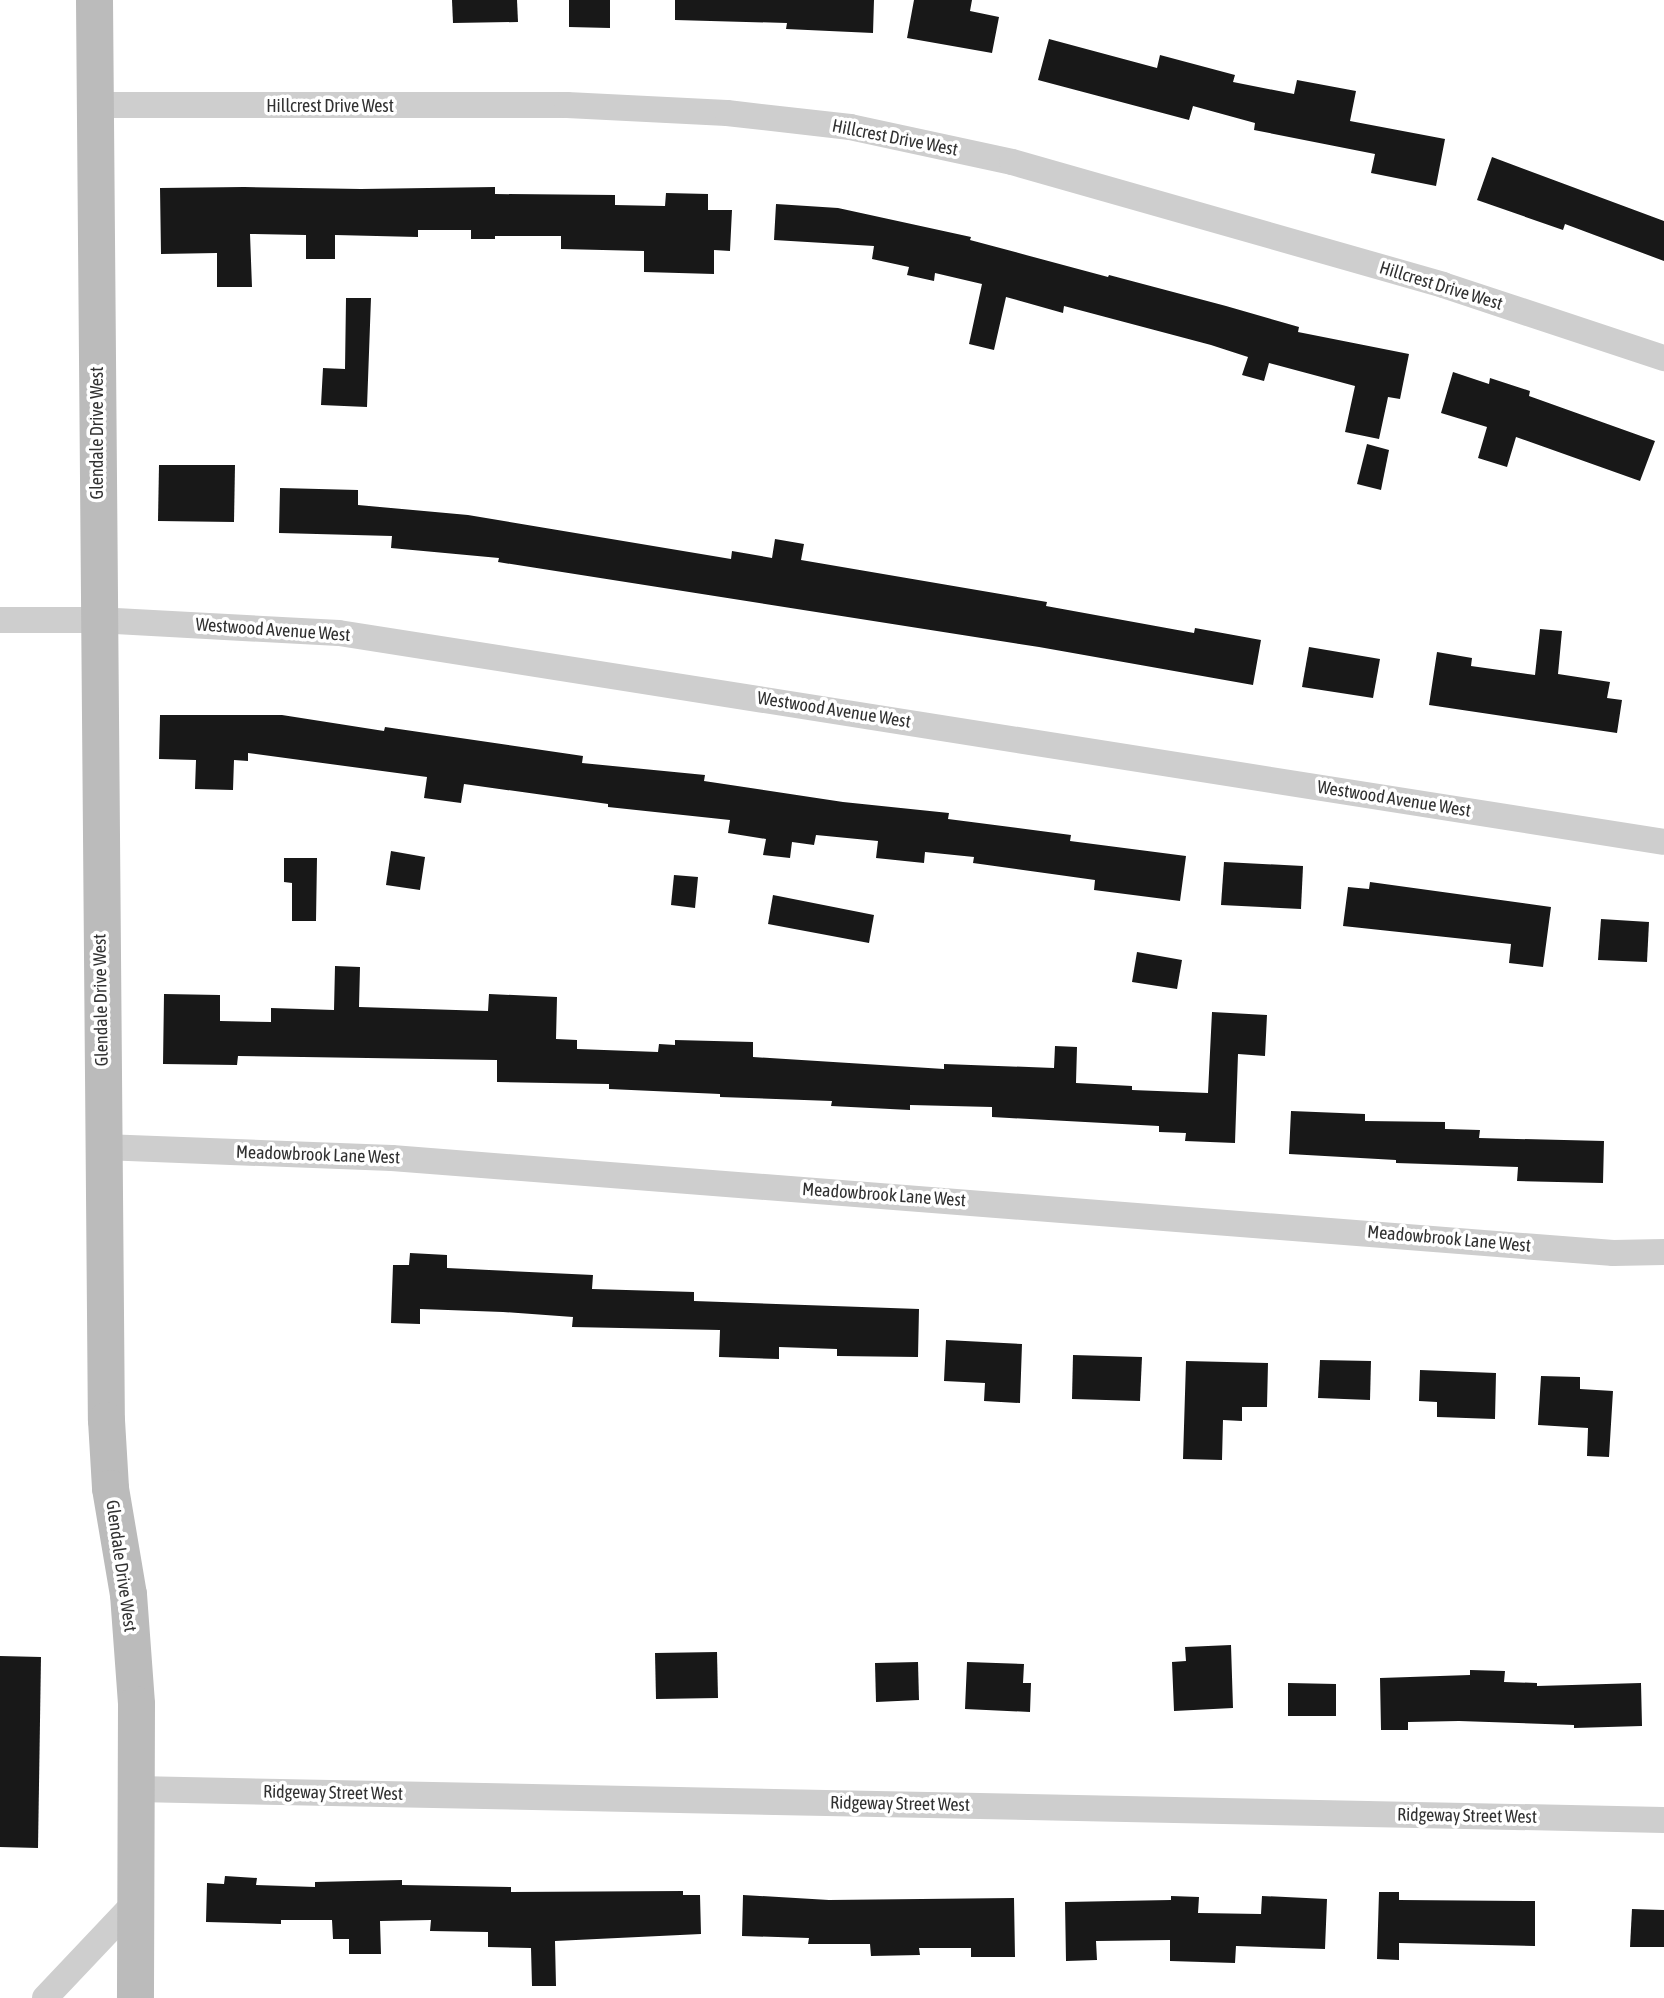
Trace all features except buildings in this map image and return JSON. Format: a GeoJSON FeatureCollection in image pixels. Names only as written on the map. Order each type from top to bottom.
{"type":"FeatureCollection","features":[{"type":"Feature","properties":{"kind":"street","name":"Glendale Drive West"},"geometry":{"type":"LineString","coordinates":[[94,0],[97,620],[106,1420],[110,1488],[128,1594],[136,1704],[135,1998]]}},
{"type":"Feature","properties":{"kind":"street","name":"Hillcrest Drive West"},"geometry":{"type":"LineString","coordinates":[[96,105],[567,105],[727,113],[850,127],[1012,162],[1443,285],[1664,358]]}},
{"type":"Feature","properties":{"kind":"street","name":"Westwood Avenue West"},"geometry":{"type":"LineString","coordinates":[[0,621],[97,620],[339,633],[1664,842]]}},
{"type":"Feature","properties":{"kind":"street","name":"Meadowbrook Lane West"},"geometry":{"type":"LineString","coordinates":[[103,1147],[392,1158],[1613,1253],[1664,1252]]}},
{"type":"Feature","properties":{"kind":"street","name":"Ridgeway Street West"},"geometry":{"type":"LineString","coordinates":[[136,1789],[1664,1820]]}},
{"type":"Feature","properties":{"kind":"street"},"geometry":{"type":"LineString","coordinates":[[45,1998],[134,1904]]}}]}
